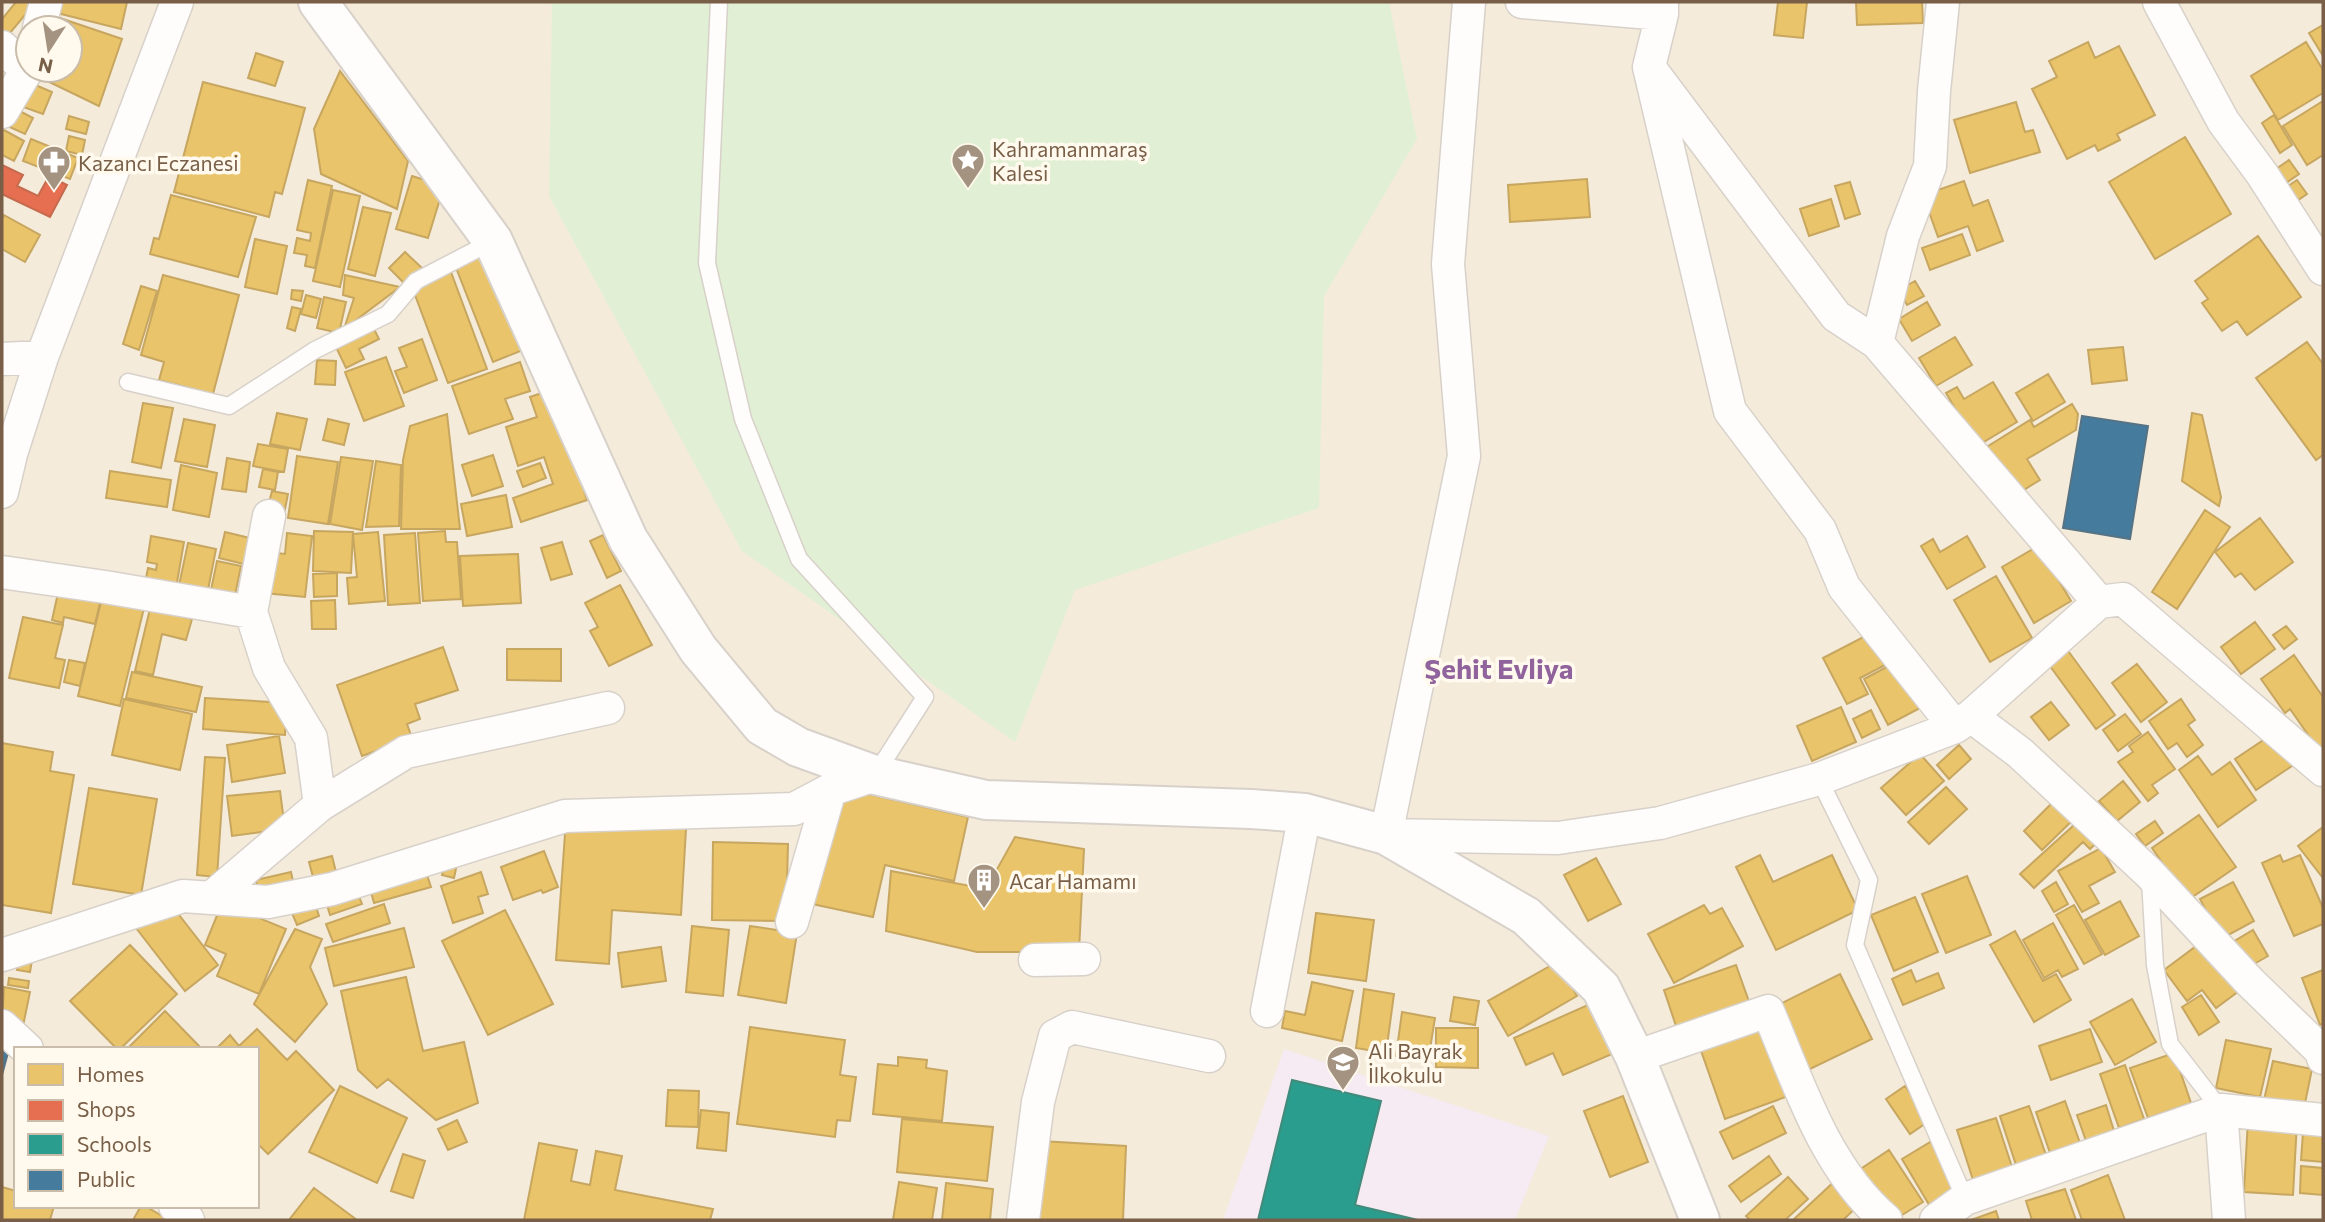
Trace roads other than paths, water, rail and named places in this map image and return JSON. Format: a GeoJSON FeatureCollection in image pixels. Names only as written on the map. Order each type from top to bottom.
{"type":"FeatureCollection","features":[{"type":"Feature","properties":{"kind":"street"},"geometry":{"type":"LineString","coordinates":[[2,492],[11,454],[42,358],[177,2]]}},
{"type":"Feature","properties":{"kind":"street"},"geometry":{"type":"LineString","coordinates":[[318,2],[493,241],[628,539],[698,649],[762,726],[798,747],[875,775],[986,800],[1251,809],[1306,813],[1386,835],[1558,838],[1660,823],[1819,779],[1963,722],[2099,602],[2123,599],[2323,770]]}},
{"type":"Feature","properties":{"kind":"street"},"geometry":{"type":"LineString","coordinates":[[1386,835],[1464,456],[1448,264],[1469,2]]}},
{"type":"Feature","properties":{"kind":"street"},"geometry":{"type":"LineString","coordinates":[[1522,2],[1662,8],[1649,67],[1730,411],[1820,530],[1844,587],[1963,722],[2020,753],[2149,873],[2250,982],[2321,1051],[2323,1058]]}},
{"type":"Feature","properties":{"kind":"street"},"geometry":{"type":"LineString","coordinates":[[1877,342],[1903,236],[1930,166],[1943,2]]}},
{"type":"Feature","properties":{"kind":"street"},"geometry":{"type":"LineString","coordinates":[[2159,2],[2222,121],[2262,174],[2323,269]]}},
{"type":"Feature","properties":{"kind":"street"},"geometry":{"type":"LineString","coordinates":[[1649,67],[1836,316],[1877,342],[2099,602]]}},
{"type":"Feature","properties":{"kind":"street"},"geometry":{"type":"LineString","coordinates":[[2,112],[19,84]]}},
{"type":"Feature","properties":{"kind":"street"},"geometry":{"type":"LineString","coordinates":[[2,359],[42,358]]}},
{"type":"Feature","properties":{"kind":"street"},"geometry":{"type":"LineString","coordinates":[[269,516],[251,612],[269,668],[311,738],[320,805]]}},
{"type":"Feature","properties":{"kind":"street"},"geometry":{"type":"LineString","coordinates":[[2,572],[251,612]]}},
{"type":"Feature","properties":{"kind":"street"},"geometry":{"type":"LineString","coordinates":[[211,898],[320,805],[406,752],[608,708]]}},
{"type":"Feature","properties":{"kind":"street"},"geometry":{"type":"LineString","coordinates":[[2,956],[183,896],[268,902],[331,889],[565,816],[794,809],[830,790],[875,775]]}},
{"type":"Feature","properties":{"kind":"street"},"geometry":{"type":"LineString","coordinates":[[792,922],[830,790]]}},
{"type":"Feature","properties":{"kind":"street"},"geometry":{"type":"LineString","coordinates":[[1267,1011],[1306,813]]}},
{"type":"Feature","properties":{"kind":"street"},"geometry":{"type":"LineString","coordinates":[[1386,835],[1525,916],[1601,988],[1635,1058],[1700,1220]]}},
{"type":"Feature","properties":{"kind":"street"},"geometry":{"type":"LineString","coordinates":[[1035,960],[1084,959]]}},
{"type":"Feature","properties":{"kind":"street"},"geometry":{"type":"LineString","coordinates":[[1635,1058],[1768,1011],[1820,1133],[1866,1203],[1886,1220]]}},
{"type":"Feature","properties":{"kind":"street"},"geometry":{"type":"LineString","coordinates":[[2,1027],[25,1047]]}},
{"type":"Feature","properties":{"kind":"street"},"geometry":{"type":"LineString","coordinates":[[1023,1220],[1038,1102],[1055,1037],[1072,1027],[1209,1056]]}},
{"type":"Feature","properties":{"kind":"street"},"geometry":{"type":"LineString","coordinates":[[2221,1110],[2230,1220]]}},
{"type":"Feature","properties":{"kind":"street"},"geometry":{"type":"LineString","coordinates":[[1936,1220],[1965,1199],[2221,1110],[2323,1120]]}},
{"type":"Feature","properties":{"kind":"lane"},"geometry":{"type":"LineString","coordinates":[[719,2],[707,263],[743,419],[799,559],[925,697],[875,775]]}},
{"type":"Feature","properties":{"kind":"lane"},"geometry":{"type":"LineString","coordinates":[[128,382],[229,406],[315,350],[387,314],[416,281],[493,241]]}},
{"type":"Feature","properties":{"kind":"lane"},"geometry":{"type":"LineString","coordinates":[[1819,779],[1869,880],[1855,945],[1965,1199]]}},
{"type":"Feature","properties":{"kind":"lane"},"geometry":{"type":"LineString","coordinates":[[2149,873],[2155,965],[2170,1044],[2221,1110]]}},
{"type":"Feature","properties":{"kind":"place","name":"Kahramanmaraş Kalesi"},"geometry":{"type":"Point","coordinates":[968,190]}},
{"type":"Feature","properties":{"kind":"place","name":"Kazancı Eczanesi"},"geometry":{"type":"Point","coordinates":[54,192]}},
{"type":"Feature","properties":{"kind":"place","name":"Acar Hamamı"},"geometry":{"type":"Point","coordinates":[984,910]}},
{"type":"Feature","properties":{"kind":"place","name":"Ali Bayrak İlkokulu"},"geometry":{"type":"Point","coordinates":[1343,1092]}},
{"type":"Feature","properties":{"kind":"district","name":"Şehit Evliya"},"geometry":{"type":"Point","coordinates":[1499,668]}}]}
